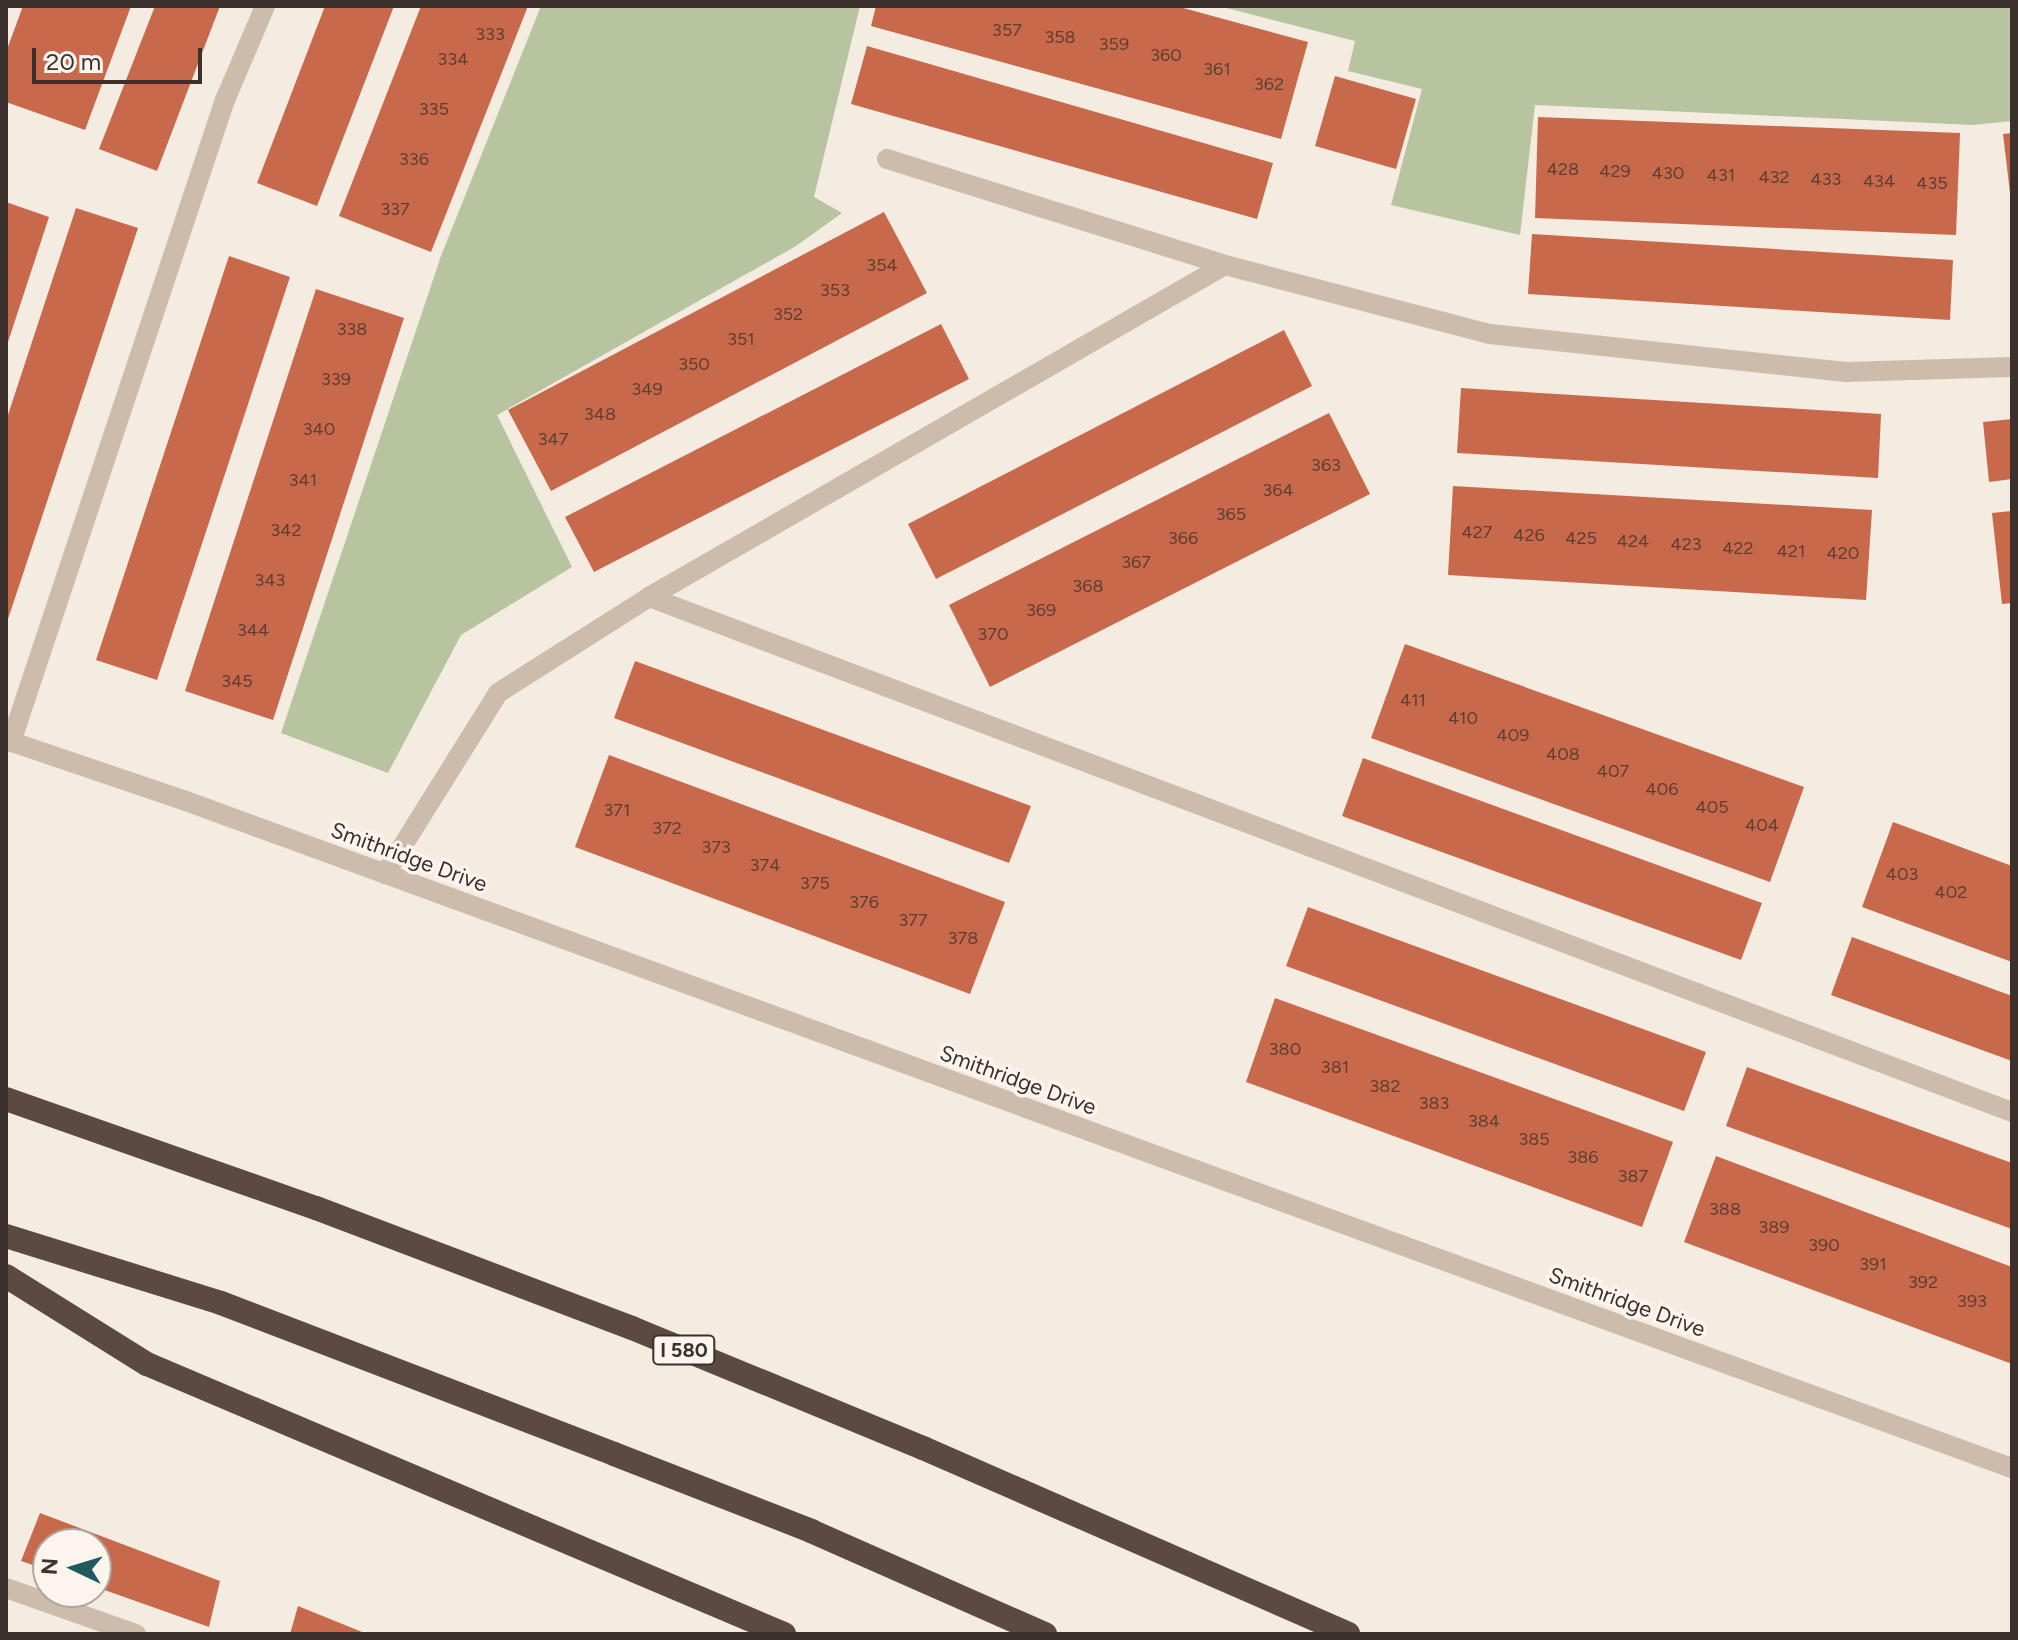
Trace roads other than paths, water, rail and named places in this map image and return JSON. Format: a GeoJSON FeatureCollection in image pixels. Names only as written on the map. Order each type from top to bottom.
{"type":"FeatureCollection","features":[{"type":"Feature","properties":{"kind":"highway","name":"I 580"},"geometry":{"type":"LineString","coordinates":[[6,1099],[316,1208],[632,1328],[952,1460],[1348,1634]]}},
{"type":"Feature","properties":{"kind":"highway"},"geometry":{"type":"LineString","coordinates":[[6,1236],[221,1303],[811,1531],[1045,1634]]}},
{"type":"Feature","properties":{"kind":"highway"},"geometry":{"type":"LineString","coordinates":[[6,1276],[147,1364],[784,1634]]}},
{"type":"Feature","properties":{"kind":"street"},"geometry":{"type":"LineString","coordinates":[[8,741],[225,100],[265,6]]}},
{"type":"Feature","properties":{"kind":"street"},"geometry":{"type":"LineString","coordinates":[[887,159],[1225,265],[1490,334],[1846,372],[2012,367]]}},
{"type":"Feature","properties":{"kind":"street"},"geometry":{"type":"LineString","coordinates":[[385,874],[498,693],[649,597],[1225,265]]}},
{"type":"Feature","properties":{"kind":"street"},"geometry":{"type":"LineString","coordinates":[[649,597],[2012,1112]]}},
{"type":"Feature","properties":{"kind":"street","name":"Smithridge Drive"},"geometry":{"type":"LineString","coordinates":[[8,741],[385,874],[2012,1468]]}},
{"type":"Feature","properties":{"kind":"street"},"geometry":{"type":"LineString","coordinates":[[6,1588],[136,1634]]}}]}
